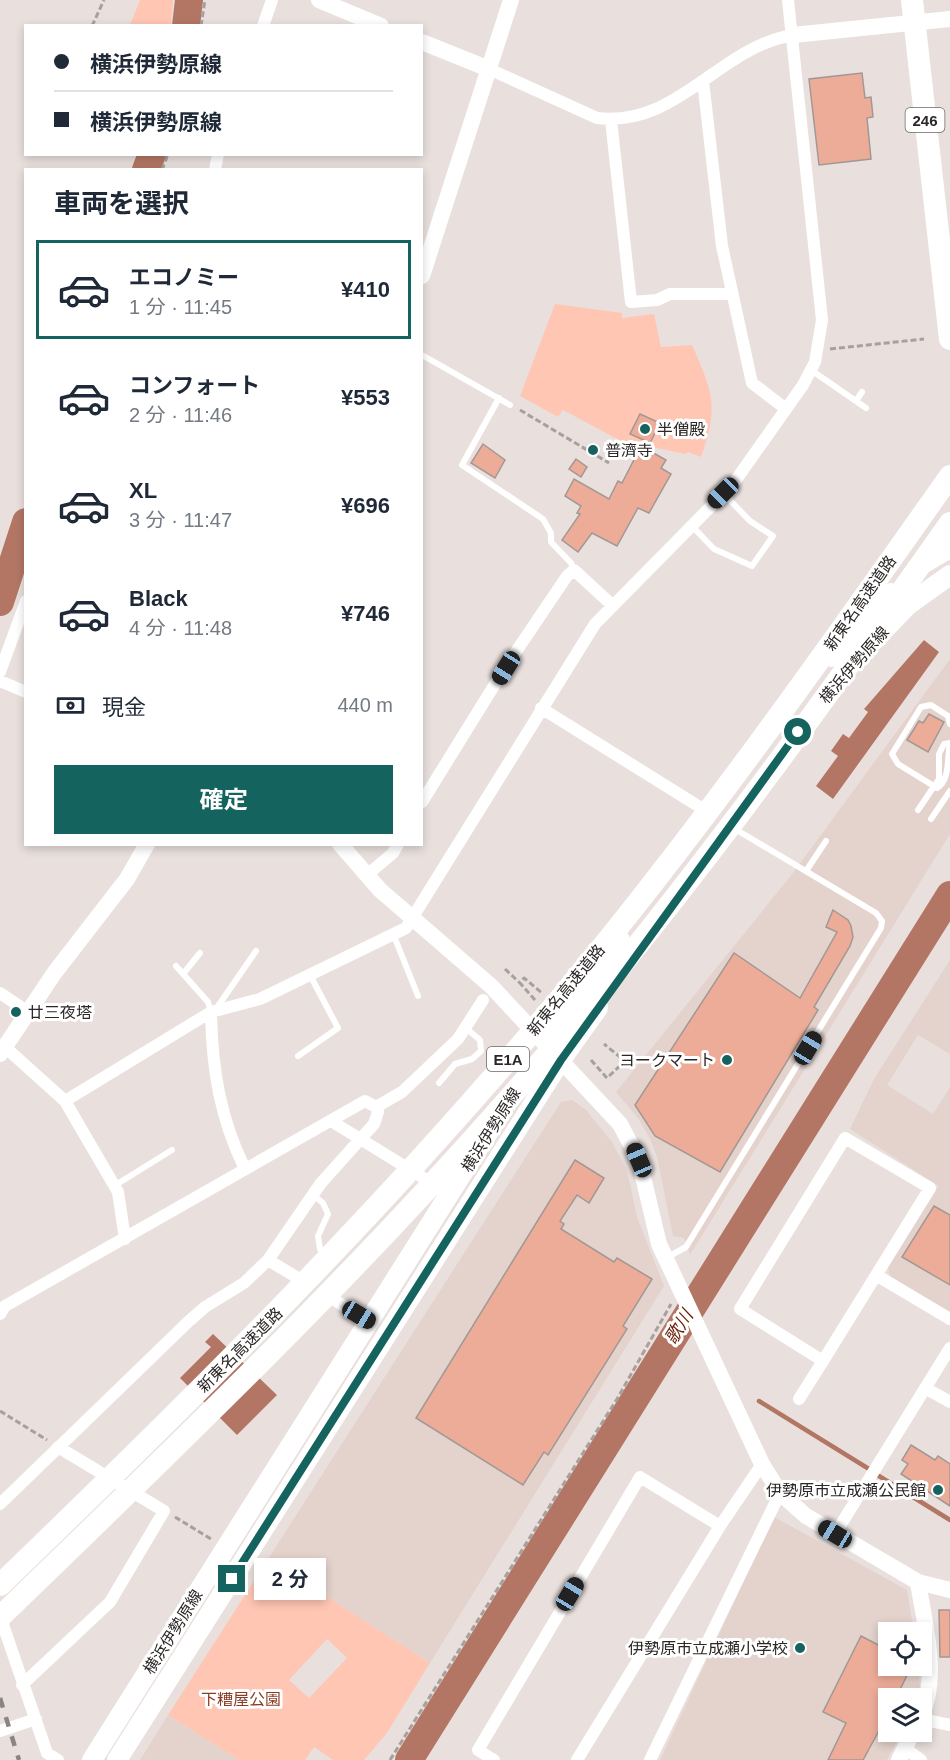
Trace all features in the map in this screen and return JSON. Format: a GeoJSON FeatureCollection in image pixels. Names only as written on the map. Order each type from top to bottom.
{"type":"FeatureCollection","features":[{"type":"Feature","properties":{"kind":"highway","name":"246"},"geometry":{"type":"LineString","coordinates":[[912,0],[950,339]]}},
{"type":"Feature","properties":{"kind":"highway","name":"新東名高速道路"},"geometry":{"type":"LineString","coordinates":[[0,1585],[274,1316],[380,1204],[565,994],[745,761],[950,476]]}},
{"type":"Feature","properties":{"kind":"highway","name":"新東名高速道路"},"geometry":{"type":"LineString","coordinates":[[0,1616],[291,1333],[399,1221],[502,1107],[582,1014],[711,853],[835,685],[950,523]]}},
{"type":"Feature","properties":{"kind":"main road","name":"横浜伊勢原線"},"geometry":{"type":"LineString","coordinates":[[92,1760],[546,1043],[712,814],[824,665],[896,588],[925,563],[950,548]]}},
{"type":"Feature","properties":{"kind":"main road","name":"横浜伊勢原線"},"geometry":{"type":"LineString","coordinates":[[117,1760],[561,1060],[839,676],[908,605],[950,575]]}},
{"type":"Feature","properties":{"kind":"street"},"geometry":{"type":"LineString","coordinates":[[264,24],[272,0]]}},
{"type":"Feature","properties":{"kind":"street"},"geometry":{"type":"LineString","coordinates":[[319,0],[376,24]]}},
{"type":"Feature","properties":{"kind":"street"},"geometry":{"type":"LineString","coordinates":[[423,273],[511,0]]}},
{"type":"Feature","properties":{"kind":"street"},"geometry":{"type":"LineString","coordinates":[[65,1101],[213,1012],[260,999],[394,936],[414,919],[595,624],[723,493],[812,370],[818,350],[822,320],[821,304],[788,0]]}},
{"type":"Feature","properties":{"kind":"street"},"geometry":{"type":"LineString","coordinates":[[423,42],[489,69],[597,118],[611,120],[660,109],[744,51],[770,39],[950,19]]}},
{"type":"Feature","properties":{"kind":"street"},"geometry":{"type":"LineString","coordinates":[[703,81],[722,246],[752,383],[786,409]]}},
{"type":"Feature","properties":{"kind":"street"},"geometry":{"type":"LineString","coordinates":[[611,120],[631,302],[657,300],[670,294],[732,294]]}},
{"type":"Feature","properties":{"kind":"street"},"geometry":{"type":"LineString","coordinates":[[423,800],[567,576],[574,570],[612,605]]}},
{"type":"Feature","properties":{"kind":"street"},"geometry":{"type":"LineString","coordinates":[[0,672],[24,606]]}},
{"type":"Feature","properties":{"kind":"street"},"geometry":{"type":"LineString","coordinates":[[0,681],[24,691]]}},
{"type":"Feature","properties":{"kind":"street"},"geometry":{"type":"LineString","coordinates":[[542,708],[712,814]]}},
{"type":"Feature","properties":{"kind":"street"},"geometry":{"type":"LineString","coordinates":[[124,1239],[114,1186],[65,1101],[2,1051],[28,1012],[127,879],[146,846]]}},
{"type":"Feature","properties":{"kind":"street"},"geometry":{"type":"LineString","coordinates":[[342,846],[367,875],[414,919],[484,979],[609,1111],[631,1141],[646,1184],[654,1227],[666,1258],[762,1464],[780,1493],[806,1516],[918,1582],[950,1590]]}},
{"type":"Feature","properties":{"kind":"street"},"geometry":{"type":"LineString","coordinates":[[367,875],[393,853],[397,846]]}},
{"type":"Feature","properties":{"kind":"street"},"geometry":{"type":"LineString","coordinates":[[0,993],[28,1012]]}},
{"type":"Feature","properties":{"kind":"street"},"geometry":{"type":"LineString","coordinates":[[376,1107],[402,1092],[467,1029],[483,1000]]}},
{"type":"Feature","properties":{"kind":"street"},"geometry":{"type":"LineString","coordinates":[[213,1012],[212,1060],[229,1136],[245,1169]]}},
{"type":"Feature","properties":{"kind":"street"},"geometry":{"type":"LineString","coordinates":[[0,1314],[5,1306],[365,1101],[376,1107]]}},
{"type":"Feature","properties":{"kind":"street"},"geometry":{"type":"LineString","coordinates":[[0,1504],[198,1312],[243,1283],[268,1260],[313,1195],[377,1118],[376,1107]]}},
{"type":"Feature","properties":{"kind":"street"},"geometry":{"type":"LineString","coordinates":[[331,1121],[450,1194]]}},
{"type":"Feature","properties":{"kind":"street"},"geometry":{"type":"LineString","coordinates":[[799,1399],[823,1361],[930,1188],[846,1138],[740,1309],[823,1361]]}},
{"type":"Feature","properties":{"kind":"street"},"geometry":{"type":"LineString","coordinates":[[268,1260],[370,1322]]}},
{"type":"Feature","properties":{"kind":"street"},"geometry":{"type":"LineString","coordinates":[[876,1275],[950,1319]]}},
{"type":"Feature","properties":{"kind":"street"},"geometry":{"type":"LineString","coordinates":[[835,1534],[950,1348]]}},
{"type":"Feature","properties":{"kind":"street"},"geometry":{"type":"LineString","coordinates":[[925,1388],[950,1402]]}},
{"type":"Feature","properties":{"kind":"street"},"geometry":{"type":"LineString","coordinates":[[22,1685],[110,1602],[164,1511],[58,1447]]}},
{"type":"Feature","properties":{"kind":"street"},"geometry":{"type":"LineString","coordinates":[[577,1760],[720,1526],[762,1464]]}},
{"type":"Feature","properties":{"kind":"street"},"geometry":{"type":"LineString","coordinates":[[494,1760],[478,1750],[640,1477],[720,1526]]}},
{"type":"Feature","properties":{"kind":"street"},"geometry":{"type":"LineString","coordinates":[[650,1760],[780,1493]]}},
{"type":"Feature","properties":{"kind":"street"},"geometry":{"type":"LineString","coordinates":[[918,1582],[930,1677],[929,1688]]}},
{"type":"Feature","properties":{"kind":"street"},"geometry":{"type":"LineString","coordinates":[[0,1616],[47,1753],[58,1760]]}},
{"type":"Feature","properties":{"kind":"street"},"geometry":{"type":"LineString","coordinates":[[0,1731],[36,1719]]}},
{"type":"Feature","properties":{"kind":"street"},"geometry":{"type":"LineString","coordinates":[[932,1721],[950,1725]]}},
{"type":"Feature","properties":{"kind":"street"},"geometry":{"type":"LineString","coordinates":[[902,1754],[921,1760]]}},
{"type":"Feature","properties":{"kind":"lane"},"geometry":{"type":"LineString","coordinates":[[423,356],[510,405]]}},
{"type":"Feature","properties":{"kind":"lane"},"geometry":{"type":"LineString","coordinates":[[812,370],[866,408]]}},
{"type":"Feature","properties":{"kind":"lane"},"geometry":{"type":"LineString","coordinates":[[856,401],[862,392]]}},
{"type":"Feature","properties":{"kind":"lane"},"geometry":{"type":"LineString","coordinates":[[499,398],[462,465],[543,519],[550,533],[551,542],[571,563],[574,570]]}},
{"type":"Feature","properties":{"kind":"lane"},"geometry":{"type":"LineString","coordinates":[[691,524],[714,549],[752,566],[773,536],[750,520],[723,493]]}},
{"type":"Feature","properties":{"kind":"lane"},"geometry":{"type":"LineString","coordinates":[[918,810],[933,787],[940,775],[940,750],[944,744],[950,743],[949,776],[941,788],[933,787],[898,764],[893,759],[893,749],[921,707],[931,705],[948,716],[950,724]]}},
{"type":"Feature","properties":{"kind":"lane"},"geometry":{"type":"LineString","coordinates":[[931,819],[950,791]]}},
{"type":"Feature","properties":{"kind":"lane"},"geometry":{"type":"LineString","coordinates":[[666,1258],[686,1247],[882,928],[882,921],[876,913],[730,825]]}},
{"type":"Feature","properties":{"kind":"lane"},"geometry":{"type":"LineString","coordinates":[[806,871],[826,841]]}},
{"type":"Feature","properties":{"kind":"lane"},"geometry":{"type":"LineString","coordinates":[[394,936],[418,996]]}},
{"type":"Feature","properties":{"kind":"lane"},"geometry":{"type":"LineString","coordinates":[[176,966],[208,1002],[213,1012],[256,951]]}},
{"type":"Feature","properties":{"kind":"lane"},"geometry":{"type":"LineString","coordinates":[[183,974],[200,953]]}},
{"type":"Feature","properties":{"kind":"lane"},"geometry":{"type":"LineString","coordinates":[[298,1056],[338,1028],[310,975]]}},
{"type":"Feature","properties":{"kind":"lane"},"geometry":{"type":"LineString","coordinates":[[440,1083],[455,1064],[472,1059],[480,1051],[480,1040],[467,1029]]}},
{"type":"Feature","properties":{"kind":"lane"},"geometry":{"type":"LineString","coordinates":[[114,1186],[172,1150]]}},
{"type":"Feature","properties":{"kind":"lane"},"geometry":{"type":"LineString","coordinates":[[313,1195],[323,1203],[328,1214],[318,1236],[320,1248]]}},
{"type":"Feature","properties":{"kind":"path"},"geometry":{"type":"LineString","coordinates":[[93,24],[104,0]]}},
{"type":"Feature","properties":{"kind":"path"},"geometry":{"type":"LineString","coordinates":[[201,24],[205,0]]}},
{"type":"Feature","properties":{"kind":"path"},"geometry":{"type":"LineString","coordinates":[[818,350],[924,339]]}},
{"type":"Feature","properties":{"kind":"path"},"geometry":{"type":"LineString","coordinates":[[510,405],[609,463]]}},
{"type":"Feature","properties":{"kind":"path"},"geometry":{"type":"LineString","coordinates":[[505,969],[535,1000]]}},
{"type":"Feature","properties":{"kind":"path"},"geometry":{"type":"LineString","coordinates":[[520,983],[524,978],[543,994]]}},
{"type":"Feature","properties":{"kind":"path"},"geometry":{"type":"LineString","coordinates":[[591,1060],[607,1078],[625,1061],[604,1044]]}},
{"type":"Feature","properties":{"kind":"path"},"geometry":{"type":"LineString","coordinates":[[390,1760],[617,1399],[680,1291]]}},
{"type":"Feature","properties":{"kind":"path"},"geometry":{"type":"LineString","coordinates":[[0,1411],[58,1447]]}},
{"type":"Feature","properties":{"kind":"path"},"geometry":{"type":"LineString","coordinates":[[164,1511],[215,1541]]}},
{"type":"Feature","properties":{"kind":"shaded area"},"geometry":{"type":"Polygon","coordinates":[[[924,640],[939,652],[833,799],[816,786],[838,756],[831,751],[843,734],[849,738],[868,712],[864,709],[924,640]]]}},
{"type":"Feature","properties":{"kind":"shaded area"},"geometry":{"type":"Polygon","coordinates":[[[950,659],[950,834],[690,1255],[684,1238],[673,1236],[657,1157],[650,1139],[638,1118],[616,1092],[793,873],[950,659]]]}},
{"type":"Feature","properties":{"kind":"shaded area"},"geometry":{"type":"Polygon","coordinates":[[[950,960],[950,1054],[918,1035],[887,1085],[933,1114],[950,1087],[950,1312],[890,1276],[888,1268],[939,1186],[850,1129],[874,1079],[950,960]]]}},
{"type":"Feature","properties":{"kind":"shaded area"},"geometry":{"type":"Polygon","coordinates":[[[572,1100],[586,1110],[612,1142],[627,1170],[637,1217],[664,1286],[430,1663],[268,1559],[561,1102],[572,1100]]]}},
{"type":"Feature","properties":{"kind":"shaded area"},"geometry":{"type":"Polygon","coordinates":[[[213,1334],[277,1395],[237,1435],[180,1378],[211,1347],[205,1342],[213,1334]]]}},
{"type":"Feature","properties":{"kind":"shaded area","name":"伊勢原市立成瀬小学校"},"geometry":{"type":"Polygon","coordinates":[[[774,1517],[907,1590],[912,1622],[878,1622],[878,1676],[919,1676],[920,1688],[878,1688],[878,1742],[896,1742],[887,1760],[660,1760],[774,1517]]]}},
{"type":"Feature","properties":{"kind":"shaded area"},"geometry":{"type":"Polygon","coordinates":[[[168,1715],[239,1760],[140,1760],[168,1715]]]}},
{"type":"Feature","properties":{"kind":"green space"},"geometry":{"type":"Polygon","coordinates":[[[140,0],[173,0],[171,24],[130,24],[140,0]]]}},
{"type":"Feature","properties":{"kind":"green space"},"geometry":{"type":"Polygon","coordinates":[[[555,304],[622,313],[622,318],[654,314],[661,347],[692,345],[709,388],[712,412],[701,457],[688,452],[685,454],[619,440],[563,410],[558,417],[520,396],[555,304]]]}},
{"type":"Feature","properties":{"kind":"green space","name":"下糟屋公園"},"geometry":{"type":"Polygon","coordinates":[[[268,1559],[430,1663],[387,1733],[364,1760],[333,1760],[314,1747],[305,1760],[239,1760],[168,1715],[268,1559]],[[327,1639],[289,1680],[309,1698],[347,1658],[327,1639]]]}},
{"type":"Feature","properties":{"kind":"building"},"geometry":{"type":"Polygon","coordinates":[[[862,73],[865,98],[871,97],[873,117],[867,118],[871,159],[819,165],[809,79],[862,73]]]}},
{"type":"Feature","properties":{"kind":"building","name":"半僧殿"},"geometry":{"type":"Polygon","coordinates":[[[640,414],[660,423],[650,443],[630,434],[640,414]]]}},
{"type":"Feature","properties":{"kind":"building"},"geometry":{"type":"Polygon","coordinates":[[[483,444],[505,460],[495,478],[471,463],[483,444]]]}},
{"type":"Feature","properties":{"kind":"building"},"geometry":{"type":"Polygon","coordinates":[[[641,446],[666,460],[661,468],[671,474],[649,513],[638,508],[617,546],[592,533],[578,552],[562,540],[580,514],[577,513],[581,506],[565,496],[574,479],[609,499],[618,481],[622,483],[641,446]]]}},
{"type":"Feature","properties":{"kind":"building"},"geometry":{"type":"Polygon","coordinates":[[[576,459],[587,467],[581,477],[569,469],[576,459]]]}},
{"type":"Feature","properties":{"kind":"building"},"geometry":{"type":"Polygon","coordinates":[[[929,714],[944,722],[928,752],[907,740],[919,721],[923,723],[929,714]]]}},
{"type":"Feature","properties":{"kind":"building"},"geometry":{"type":"Polygon","coordinates":[[[833,910],[848,920],[851,926],[853,937],[850,946],[814,1007],[818,1010],[720,1172],[655,1136],[635,1105],[734,953],[800,998],[837,932],[826,927],[833,910]]]}},
{"type":"Feature","properties":{"kind":"building"},"geometry":{"type":"Polygon","coordinates":[[[575,1160],[604,1178],[589,1203],[577,1195],[560,1221],[564,1224],[561,1229],[614,1262],[617,1258],[652,1279],[623,1326],[627,1329],[548,1455],[544,1452],[523,1485],[416,1418],[575,1160]]]}},
{"type":"Feature","properties":{"kind":"building"},"geometry":{"type":"Polygon","coordinates":[[[934,1206],[950,1215],[950,1285],[902,1257],[934,1206]]]}},
{"type":"Feature","properties":{"kind":"building","name":"伊勢原市立成瀬公民館"},"geometry":{"type":"Polygon","coordinates":[[[911,1445],[935,1460],[938,1456],[950,1464],[950,1506],[901,1474],[908,1464],[902,1460],[911,1445]]]}},
{"type":"Feature","properties":{"kind":"building"},"geometry":{"type":"Polygon","coordinates":[[[939,1610],[950,1610],[950,1657],[940,1657],[939,1610]]]}},
{"type":"Feature","properties":{"kind":"building"},"geometry":{"type":"Polygon","coordinates":[[[861,1636],[878,1645],[878,1676],[907,1676],[901,1688],[878,1688],[878,1732],[863,1760],[828,1760],[846,1723],[823,1712],[861,1636]]]}},
{"type":"Feature","properties":{"kind":"waterway"},"geometry":{"type":"LineString","coordinates":[[186,24],[189,0]]}},
{"type":"Feature","properties":{"kind":"waterway"},"geometry":{"type":"LineString","coordinates":[[147,168],[151,156]]}},
{"type":"Feature","properties":{"kind":"waterway"},"geometry":{"type":"LineString","coordinates":[[0,602],[24,528]]}},
{"type":"Feature","properties":{"kind":"waterway","name":"歌川"},"geometry":{"type":"LineString","coordinates":[[409,1760],[950,895]]}},
{"type":"Feature","properties":{"kind":"waterway"},"geometry":{"type":"LineString","coordinates":[[759,1401],[869,1469]]}},
{"type":"Feature","properties":{"kind":"waterway"},"geometry":{"type":"LineString","coordinates":[[879,1476],[950,1520]]}},
{"type":"Feature","properties":{"kind":"railway"},"geometry":{"type":"LineString","coordinates":[[0,1698],[19,1760]]}},
{"type":"Feature","properties":{"kind":"place","name":"半僧殿"},"geometry":{"type":"Point","coordinates":[645,429]}},
{"type":"Feature","properties":{"kind":"place","name":"普濟寺"},"geometry":{"type":"Point","coordinates":[593,450]}},
{"type":"Feature","properties":{"kind":"place","name":"廿三夜塔"},"geometry":{"type":"Point","coordinates":[16,1012]}},
{"type":"Feature","properties":{"kind":"place","name":"ヨークマート"},"geometry":{"type":"Point","coordinates":[727,1060]}},
{"type":"Feature","properties":{"kind":"place","name":"伊勢原市立成瀬公民館"},"geometry":{"type":"Point","coordinates":[938,1490]}},
{"type":"Feature","properties":{"kind":"place","name":"伊勢原市立成瀬小学校"},"geometry":{"type":"Point","coordinates":[800,1648]}},
{"type":"Feature","properties":{"kind":"route"},"geometry":{"type":"LineString","coordinates":[[232,1579],[561,1060],[798,732]]}}]}
